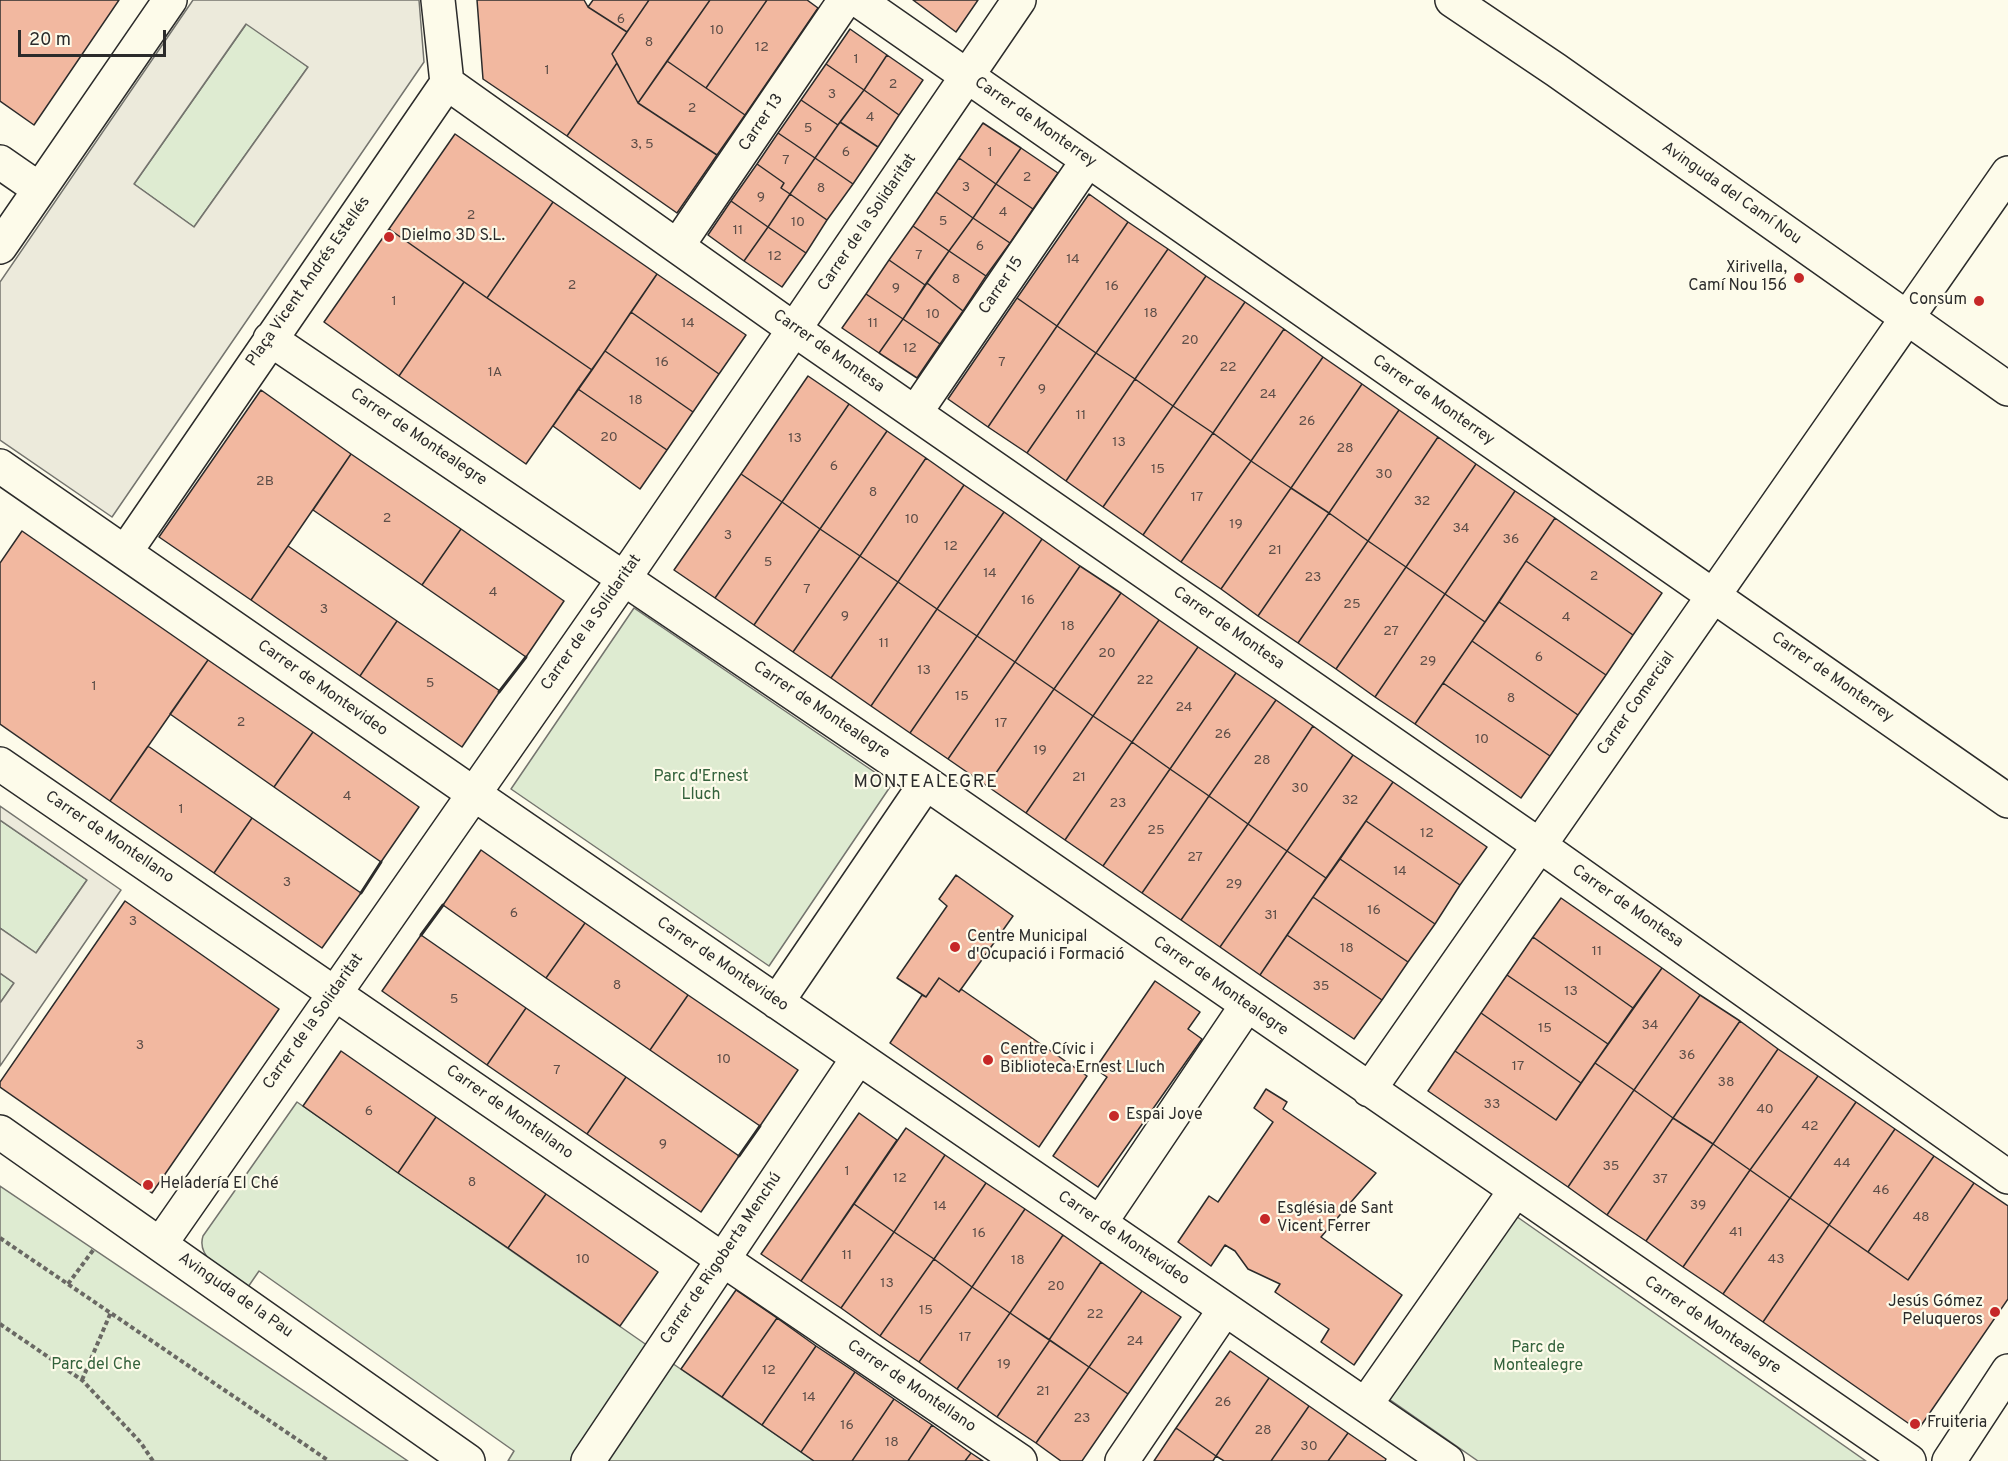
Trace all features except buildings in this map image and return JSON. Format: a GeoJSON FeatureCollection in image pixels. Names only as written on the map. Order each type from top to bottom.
{"type":"FeatureCollection","features":[{"type":"Feature","properties":{"kind":"street"},"geometry":{"type":"LineString","coordinates":[[0,247],[170,0]]}},
{"type":"Feature","properties":{"kind":"street"},"geometry":{"type":"LineString","coordinates":[[438,0],[447,83]]}},
{"type":"Feature","properties":{"kind":"street","name":"Carrer 13"},"geometry":{"type":"LineString","coordinates":[[678,245],[845,0]]}},
{"type":"Feature","properties":{"kind":"street","name":"Carrer de Monterrey"},"geometry":{"type":"LineString","coordinates":[[858,0],[2008,801]]}},
{"type":"Feature","properties":{"kind":"street","name":"Carrer de la Solidaritat"},"geometry":{"type":"LineString","coordinates":[[161,1243],[625,577],[1019,0]]}},
{"type":"Feature","properties":{"kind":"street","name":"Avinguda del Camí Nou"},"geometry":{"type":"LineString","coordinates":[[1452,0],[1556,70],[2008,388]]}},
{"type":"Feature","properties":{"kind":"street","name":"Carrer de Montesa"},"geometry":{"type":"LineString","coordinates":[[447,83],[795,330],[1539,845],[2008,1177]]}},
{"type":"Feature","properties":{"kind":"street","name":"Plaça Vicent Andrés Estellés"},"geometry":{"type":"LineString","coordinates":[[126,551],[447,83]]}},
{"type":"Feature","properties":{"kind":"street","name":"Carrer 15"},"geometry":{"type":"LineString","coordinates":[[915,413],[1088,160]]}},
{"type":"Feature","properties":{"kind":"street"},"geometry":{"type":"LineString","coordinates":[[0,162],[39,189]]}},
{"type":"Feature","properties":{"kind":"street","name":"Carrer Comercial"},"geometry":{"type":"LineString","coordinates":[[1369,1090],[2008,172]]}},
{"type":"Feature","properties":{"kind":"street","name":"Carrer de Montealegre"},"geometry":{"type":"LineString","coordinates":[[270,339],[625,577],[926,783],[1909,1461]]}},
{"type":"Feature","properties":{"kind":"street","name":"Carrer de Montevideo"},"geometry":{"type":"LineString","coordinates":[[0,466],[1447,1461]]}},
{"type":"Feature","properties":{"kind":"street","name":"Carrer de Montellano"},"geometry":{"type":"LineString","coordinates":[[0,764],[1020,1461]]}},
{"type":"Feature","properties":{"kind":"street"},"geometry":{"type":"LineString","coordinates":[[777,1002],[926,783]]}},
{"type":"Feature","properties":{"kind":"street"},"geometry":{"type":"LineString","coordinates":[[1100,1223],[1247,1005]]}},
{"type":"Feature","properties":{"kind":"street","name":"Carrer de Rigoberta Menchú"},"geometry":{"type":"LineString","coordinates":[[588,1461],[858,1058]]}},
{"type":"Feature","properties":{"kind":"street","name":"Avinguda de la Pau"},"geometry":{"type":"LineString","coordinates":[[0,1132],[468,1461]]}},
{"type":"Feature","properties":{"kind":"street"},"geometry":{"type":"LineString","coordinates":[[1366,1404],[1515,1191]]}},
{"type":"Feature","properties":{"kind":"street"},"geometry":{"type":"LineString","coordinates":[[1122,1461],[1225,1309]]}},
{"type":"Feature","properties":{"kind":"street"},"geometry":{"type":"LineString","coordinates":[[1949,1461],[2008,1371]]}},
{"type":"Feature","properties":{"kind":"path"},"geometry":{"type":"LineString","coordinates":[[0,1238],[329,1461]]}},
{"type":"Feature","properties":{"kind":"path"},"geometry":{"type":"LineString","coordinates":[[82,1380],[111,1312]]}},
{"type":"Feature","properties":{"kind":"path"},"geometry":{"type":"LineString","coordinates":[[0,1324],[82,1380],[141,1443],[153,1461]]}},
{"type":"Feature","properties":{"kind":"green space"},"geometry":{"type":"Polygon","coordinates":[[[247,23],[308,67],[194,227],[134,184],[247,23]]]}},
{"type":"Feature","properties":{"kind":"green space","name":"Parc d'Ernest Lluch"},"geometry":{"type":"Polygon","coordinates":[[[634,608],[892,784],[769,966],[511,789],[634,608]]]}},
{"type":"Feature","properties":{"kind":"green space"},"geometry":{"type":"Polygon","coordinates":[[[0,820],[87,880],[36,953],[0,928],[0,820]]]}},
{"type":"Feature","properties":{"kind":"green space"},"geometry":{"type":"Polygon","coordinates":[[[0,973],[14,983],[0,1003],[0,973]]]}},
{"type":"Feature","properties":{"kind":"green space"},"geometry":{"type":"Polygon","coordinates":[[[297,1102],[651,1348],[572,1461],[508,1461],[514,1451],[259,1271],[248,1287],[209,1260],[202,1245],[203,1236],[297,1102]]]}},
{"type":"Feature","properties":{"kind":"green space","name":"Parc del Che"},"geometry":{"type":"Polygon","coordinates":[[[0,1186],[408,1461],[0,1461],[0,1186]]]}},
{"type":"Feature","properties":{"kind":"green space","name":"Parc de Montealegre"},"geometry":{"type":"Polygon","coordinates":[[[1513,1214],[1866,1461],[1478,1461],[1386,1397],[1513,1214]]]}},
{"type":"Feature","properties":{"kind":"green space"},"geometry":{"type":"Polygon","coordinates":[[[669,1361],[814,1461],[601,1461],[669,1361]]]}},
{"type":"Feature","properties":{"kind":"shaded area"},"geometry":{"type":"Polygon","coordinates":[[[193,0],[419,0],[424,62],[112,517],[0,440],[0,282],[193,0]],[[246,24],[134,184],[194,227],[308,67],[246,24]]]}},
{"type":"Feature","properties":{"kind":"shaded area"},"geometry":{"type":"Polygon","coordinates":[[[0,806],[121,890],[0,1066],[0,1003],[14,983],[0,973],[0,928],[36,953],[87,880],[0,820],[0,806]]]}},
{"type":"Feature","properties":{"kind":"wall"},"geometry":{"type":"LineString","coordinates":[[499,692],[526,657]]}},
{"type":"Feature","properties":{"kind":"wall"},"geometry":{"type":"LineString","coordinates":[[361,893],[381,862]]}},
{"type":"Feature","properties":{"kind":"wall"},"geometry":{"type":"LineString","coordinates":[[421,935],[443,905]]}},
{"type":"Feature","properties":{"kind":"wall"},"geometry":{"type":"LineString","coordinates":[[739,1156],[760,1126]]}},
{"type":"Feature","properties":{"kind":"place","name":"Dielmo 3D S.L."},"geometry":{"type":"Point","coordinates":[389,237]}},
{"type":"Feature","properties":{"kind":"place","name":"Xirivella, Camí Nou 156"},"geometry":{"type":"Point","coordinates":[1799,278]}},
{"type":"Feature","properties":{"kind":"place","name":"Consum"},"geometry":{"type":"Point","coordinates":[1979,301]}},
{"type":"Feature","properties":{"kind":"place","name":"Centre Municipal d'Ocupació i Formació"},"geometry":{"type":"Point","coordinates":[955,947]}},
{"type":"Feature","properties":{"kind":"place","name":"Centre Cívic i Biblioteca Ernest Lluch"},"geometry":{"type":"Point","coordinates":[988,1060]}},
{"type":"Feature","properties":{"kind":"place","name":"Espai Jove"},"geometry":{"type":"Point","coordinates":[1114,1116]}},
{"type":"Feature","properties":{"kind":"place","name":"Heladería El Ché"},"geometry":{"type":"Point","coordinates":[148,1185]}},
{"type":"Feature","properties":{"kind":"place","name":"Església de Sant Vicent Ferrer"},"geometry":{"type":"Point","coordinates":[1265,1219]}},
{"type":"Feature","properties":{"kind":"place","name":"Jesús Gómez Peluqueros"},"geometry":{"type":"Point","coordinates":[1995,1312]}},
{"type":"Feature","properties":{"kind":"place","name":"Fruiteria"},"geometry":{"type":"Point","coordinates":[1915,1424]}},
{"type":"Feature","properties":{"kind":"district","name":"MONTEALEGRE"},"geometry":{"type":"Point","coordinates":[926,783]}}]}
